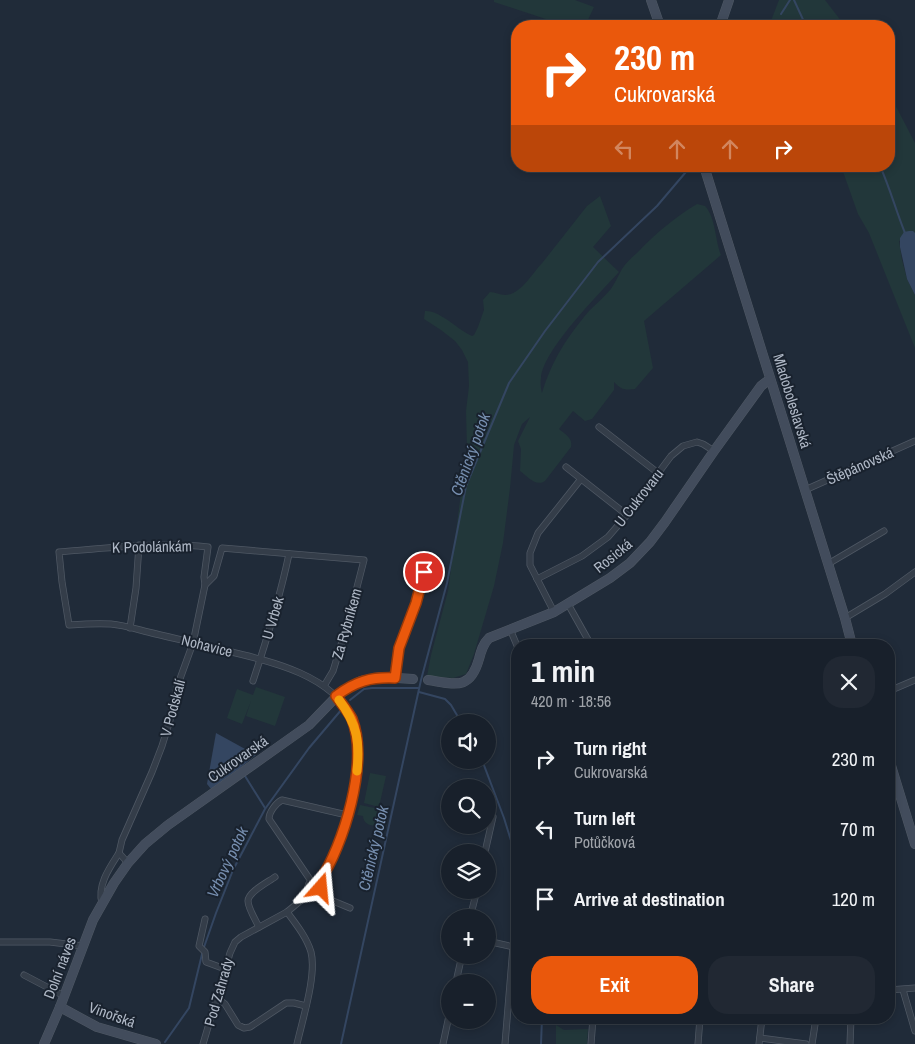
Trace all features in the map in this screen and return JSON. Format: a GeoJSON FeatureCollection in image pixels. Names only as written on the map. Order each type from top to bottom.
{"type":"FeatureCollection","features":[{"type":"Feature","properties":{"kind":"street"},"geometry":{"type":"LineString","coordinates":[[651,0],[658,20]]}},
{"type":"Feature","properties":{"kind":"street"},"geometry":{"type":"LineString","coordinates":[[722,20],[729,0]]}},
{"type":"Feature","properties":{"kind":"street","name":"Mladoboleslavská"},"geometry":{"type":"LineString","coordinates":[[706,172],[850,639]]}},
{"type":"Feature","properties":{"kind":"street","name":"Rosická"},"geometry":{"type":"LineString","coordinates":[[428,680],[458,684],[468,680],[474,673],[483,645],[489,638],[554,612],[610,578],[630,563],[665,522],[761,386],[770,379]]}},
{"type":"Feature","properties":{"kind":"street"},"geometry":{"type":"LineString","coordinates":[[599,427],[658,473]]}},
{"type":"Feature","properties":{"kind":"street","name":"Štěpánovská"},"geometry":{"type":"LineString","coordinates":[[805,490],[915,441]]}},
{"type":"Feature","properties":{"kind":"street","name":"U Cukrovaru"},"geometry":{"type":"LineString","coordinates":[[537,579],[582,556],[608,537],[671,456],[683,446],[697,442],[714,451]]}},
{"type":"Feature","properties":{"kind":"street"},"geometry":{"type":"LineString","coordinates":[[566,467],[627,515]]}},
{"type":"Feature","properties":{"kind":"street"},"geometry":{"type":"LineString","coordinates":[[554,612],[530,565],[530,553],[538,533],[581,479]]}},
{"type":"Feature","properties":{"kind":"street"},"geometry":{"type":"LineString","coordinates":[[828,564],[884,531]]}},
{"type":"Feature","properties":{"kind":"street"},"geometry":{"type":"LineString","coordinates":[[130,628],[136,588],[139,545]]}},
{"type":"Feature","properties":{"kind":"street","name":"K Podolánkám"},"geometry":{"type":"LineString","coordinates":[[69,625],[59,552],[139,545],[208,547],[204,577],[205,585]]}},
{"type":"Feature","properties":{"kind":"street","name":"V Podskalí"},"geometry":{"type":"LineString","coordinates":[[102,903],[100,896],[104,877],[119,853],[122,840],[162,746],[177,687],[193,643],[205,585],[214,576],[222,548],[290,554]]}},
{"type":"Feature","properties":{"kind":"street","name":"Za Rybníkem"},"geometry":{"type":"LineString","coordinates":[[290,554],[364,560],[333,671],[324,686]]}},
{"type":"Feature","properties":{"kind":"street","name":"U Vrbek"},"geometry":{"type":"LineString","coordinates":[[253,681],[282,591],[290,554]]}},
{"type":"Feature","properties":{"kind":"street"},"geometry":{"type":"LineString","coordinates":[[395,678],[399,648],[416,603],[428,560]]}},
{"type":"Feature","properties":{"kind":"street"},"geometry":{"type":"LineString","coordinates":[[845,618],[885,594],[915,572]]}},
{"type":"Feature","properties":{"kind":"street"},"geometry":{"type":"LineString","coordinates":[[568,604],[588,639]]}},
{"type":"Feature","properties":{"kind":"street","name":"Nohavice"},"geometry":{"type":"LineString","coordinates":[[69,625],[112,624],[260,660],[301,673],[324,686],[336,696]]}},
{"type":"Feature","properties":{"kind":"street"},"geometry":{"type":"LineString","coordinates":[[510,629],[514,639]]}},
{"type":"Feature","properties":{"kind":"street","name":"Cukrovarská"},"geometry":{"type":"LineString","coordinates":[[102,903],[128,863],[145,844],[168,825],[309,725],[336,696],[362,681],[380,677],[413,679]]}},
{"type":"Feature","properties":{"kind":"street"},"geometry":{"type":"LineString","coordinates":[[895,688],[915,680]]}},
{"type":"Feature","properties":{"kind":"street"},"geometry":{"type":"LineString","coordinates":[[320,891],[321,886],[319,882],[333,857],[348,815],[358,762],[357,739],[352,718],[336,696]]}},
{"type":"Feature","properties":{"kind":"street"},"geometry":{"type":"LineString","coordinates":[[895,781],[915,844]]}},
{"type":"Feature","properties":{"kind":"street"},"geometry":{"type":"LineString","coordinates":[[311,882],[269,816],[282,800],[348,815]]}},
{"type":"Feature","properties":{"kind":"street"},"geometry":{"type":"LineString","coordinates":[[119,853],[128,863]]}},
{"type":"Feature","properties":{"kind":"street"},"geometry":{"type":"LineString","coordinates":[[260,928],[248,904],[248,897],[275,877]]}},
{"type":"Feature","properties":{"kind":"street"},"geometry":{"type":"LineString","coordinates":[[319,882],[316,880],[308,886],[310,892],[320,891]]}},
{"type":"Feature","properties":{"kind":"street"},"geometry":{"type":"LineString","coordinates":[[320,891],[333,901],[350,908]]}},
{"type":"Feature","properties":{"kind":"street","name":"Pod Zahrady"},"geometry":{"type":"LineString","coordinates":[[204,1044],[225,969],[235,942],[287,912],[310,892]]}},
{"type":"Feature","properties":{"kind":"street","name":"Dolní náves"},"geometry":{"type":"LineString","coordinates":[[44,1044],[93,920],[102,903]]}},
{"type":"Feature","properties":{"kind":"street"},"geometry":{"type":"LineString","coordinates":[[287,912],[307,942],[313,967],[297,1044]]}},
{"type":"Feature","properties":{"kind":"street"},"geometry":{"type":"LineString","coordinates":[[205,919],[199,946],[203,949],[206,962],[225,969]]}},
{"type":"Feature","properties":{"kind":"street"},"geometry":{"type":"LineString","coordinates":[[0,942],[50,942],[83,946]]}},
{"type":"Feature","properties":{"kind":"street"},"geometry":{"type":"LineString","coordinates":[[496,944],[511,946]]}},
{"type":"Feature","properties":{"kind":"street"},"geometry":{"type":"LineString","coordinates":[[24,975],[64,996]]}},
{"type":"Feature","properties":{"kind":"street"},"geometry":{"type":"LineString","coordinates":[[895,990],[915,988]]}},
{"type":"Feature","properties":{"kind":"street"},"geometry":{"type":"LineString","coordinates":[[903,990],[915,1031]]}},
{"type":"Feature","properties":{"kind":"street"},"geometry":{"type":"LineString","coordinates":[[505,1044],[511,991]]}},
{"type":"Feature","properties":{"kind":"street"},"geometry":{"type":"LineString","coordinates":[[217,998],[225,1004],[238,1025],[244,1028],[250,1027],[286,1003],[306,1006]]}},
{"type":"Feature","properties":{"kind":"street","name":"Vinořská"},"geometry":{"type":"LineString","coordinates":[[60,1007],[97,1026],[156,1044]]}},
{"type":"Feature","properties":{"kind":"street"},"geometry":{"type":"LineString","coordinates":[[592,1044],[593,1024]]}},
{"type":"Feature","properties":{"kind":"street"},"geometry":{"type":"LineString","coordinates":[[698,1044],[700,1024]]}},
{"type":"Feature","properties":{"kind":"street"},"geometry":{"type":"LineString","coordinates":[[761,1024],[759,1041],[806,1044]]}},
{"type":"Feature","properties":{"kind":"street"},"geometry":{"type":"LineString","coordinates":[[812,1044],[815,1024]]}},
{"type":"Feature","properties":{"kind":"street"},"geometry":{"type":"LineString","coordinates":[[850,1044],[851,1024]]}},
{"type":"Feature","properties":{"kind":"street"},"geometry":{"type":"LineString","coordinates":[[443,1044],[446,1029]]}},
{"type":"Feature","properties":{"kind":"green space"},"geometry":{"type":"Polygon","coordinates":[[[494,0],[575,0],[594,7],[588,20],[549,20],[494,2],[494,0]]]}},
{"type":"Feature","properties":{"kind":"green space"},"geometry":{"type":"Polygon","coordinates":[[[779,0],[825,0],[840,20],[771,20],[779,0]]]}},
{"type":"Feature","properties":{"kind":"green space"},"geometry":{"type":"Polygon","coordinates":[[[895,105],[915,143],[915,233],[899,241],[907,279],[915,295],[915,348],[869,233],[858,214],[843,172],[895,172],[895,105]]]}},
{"type":"Feature","properties":{"kind":"green space"},"geometry":{"type":"Polygon","coordinates":[[[600,196],[611,226],[593,247],[619,272],[573,323],[551,353],[544,366],[541,378],[542,393],[555,359],[574,330],[589,311],[611,289],[627,262],[673,220],[697,204],[705,206],[713,223],[721,255],[644,321],[653,368],[635,389],[623,389],[614,382],[614,390],[592,419],[585,421],[573,411],[559,429],[570,439],[571,447],[542,483],[532,481],[520,471],[521,449],[518,441],[530,417],[522,424],[514,445],[503,543],[494,586],[474,654],[466,674],[453,678],[427,676],[448,591],[467,448],[466,411],[469,386],[468,362],[462,350],[455,341],[424,319],[425,311],[437,314],[472,336],[474,335],[484,310],[483,300],[490,292],[505,295],[511,294],[521,287],[587,206],[600,196]]]}},
{"type":"Feature","properties":{"kind":"green space"},"geometry":{"type":"Polygon","coordinates":[[[256,687],[285,697],[275,726],[246,716],[251,701],[242,724],[227,718],[237,689],[253,695],[256,687]]]}},
{"type":"Feature","properties":{"kind":"green space"},"geometry":{"type":"Polygon","coordinates":[[[370,773],[386,776],[379,807],[364,803],[370,773]]]}},
{"type":"Feature","properties":{"kind":"green space"},"geometry":{"type":"Polygon","coordinates":[[[360,805],[384,810],[380,827],[365,822],[363,816],[357,815],[360,805]]]}},
{"type":"Feature","properties":{"kind":"green space"},"geometry":{"type":"Polygon","coordinates":[[[556,1025],[564,1030],[588,1029],[587,1044],[556,1044],[556,1025]]]}},
{"type":"Feature","properties":{"kind":"water"},"geometry":{"type":"Polygon","coordinates":[[[904,232],[915,233],[915,295],[907,279],[900,247],[900,238],[904,232]]]}},
{"type":"Feature","properties":{"kind":"water"},"geometry":{"type":"Polygon","coordinates":[[[216,733],[256,755],[211,789],[207,784],[216,733]]]}},
{"type":"Feature","properties":{"kind":"waterway","name":"Ctěnický potok"},"geometry":{"type":"LineString","coordinates":[[781,14],[790,0]]}},
{"type":"Feature","properties":{"kind":"waterway"},"geometry":{"type":"LineString","coordinates":[[794,0],[803,20]]}},
{"type":"Feature","properties":{"kind":"waterway","name":"Ctěnický potok"},"geometry":{"type":"LineString","coordinates":[[341,1044],[421,680],[447,583],[466,486],[509,383],[545,331],[598,262],[657,206],[686,172]]}},
{"type":"Feature","properties":{"kind":"waterway"},"geometry":{"type":"LineString","coordinates":[[882,172],[905,233]]}},
{"type":"Feature","properties":{"kind":"waterway","name":"Vrbový potok"},"geometry":{"type":"LineString","coordinates":[[350,700],[364,689],[419,688]]}},
{"type":"Feature","properties":{"kind":"waterway"},"geometry":{"type":"LineString","coordinates":[[419,692],[445,699],[456,714]]}},
{"type":"Feature","properties":{"kind":"waterway","name":"Vrbový potok"},"geometry":{"type":"LineString","coordinates":[[165,1042],[189,1008],[203,950],[216,913],[233,870],[265,809],[309,748],[342,709]]}},
{"type":"Feature","properties":{"kind":"waterway"},"geometry":{"type":"LineString","coordinates":[[485,769],[511,840]]}},
{"type":"Feature","properties":{"kind":"waterway"},"geometry":{"type":"LineString","coordinates":[[245,776],[265,808]]}},
{"type":"Feature","properties":{"kind":"waterway"},"geometry":{"type":"LineString","coordinates":[[541,1044],[542,1024]]}},
{"type":"Feature","properties":{"kind":"slow traffic"},"geometry":{"type":"LineString","coordinates":[[339,700],[352,718],[357,739],[357,771]]}},
{"type":"Feature","properties":{"kind":"route"},"geometry":{"type":"LineString","coordinates":[[321,888],[319,882],[331,862],[344,828],[354,790],[358,762],[357,739],[352,718],[336,696],[362,681],[380,677],[395,678],[399,648],[416,603],[424,572]]}}]}
